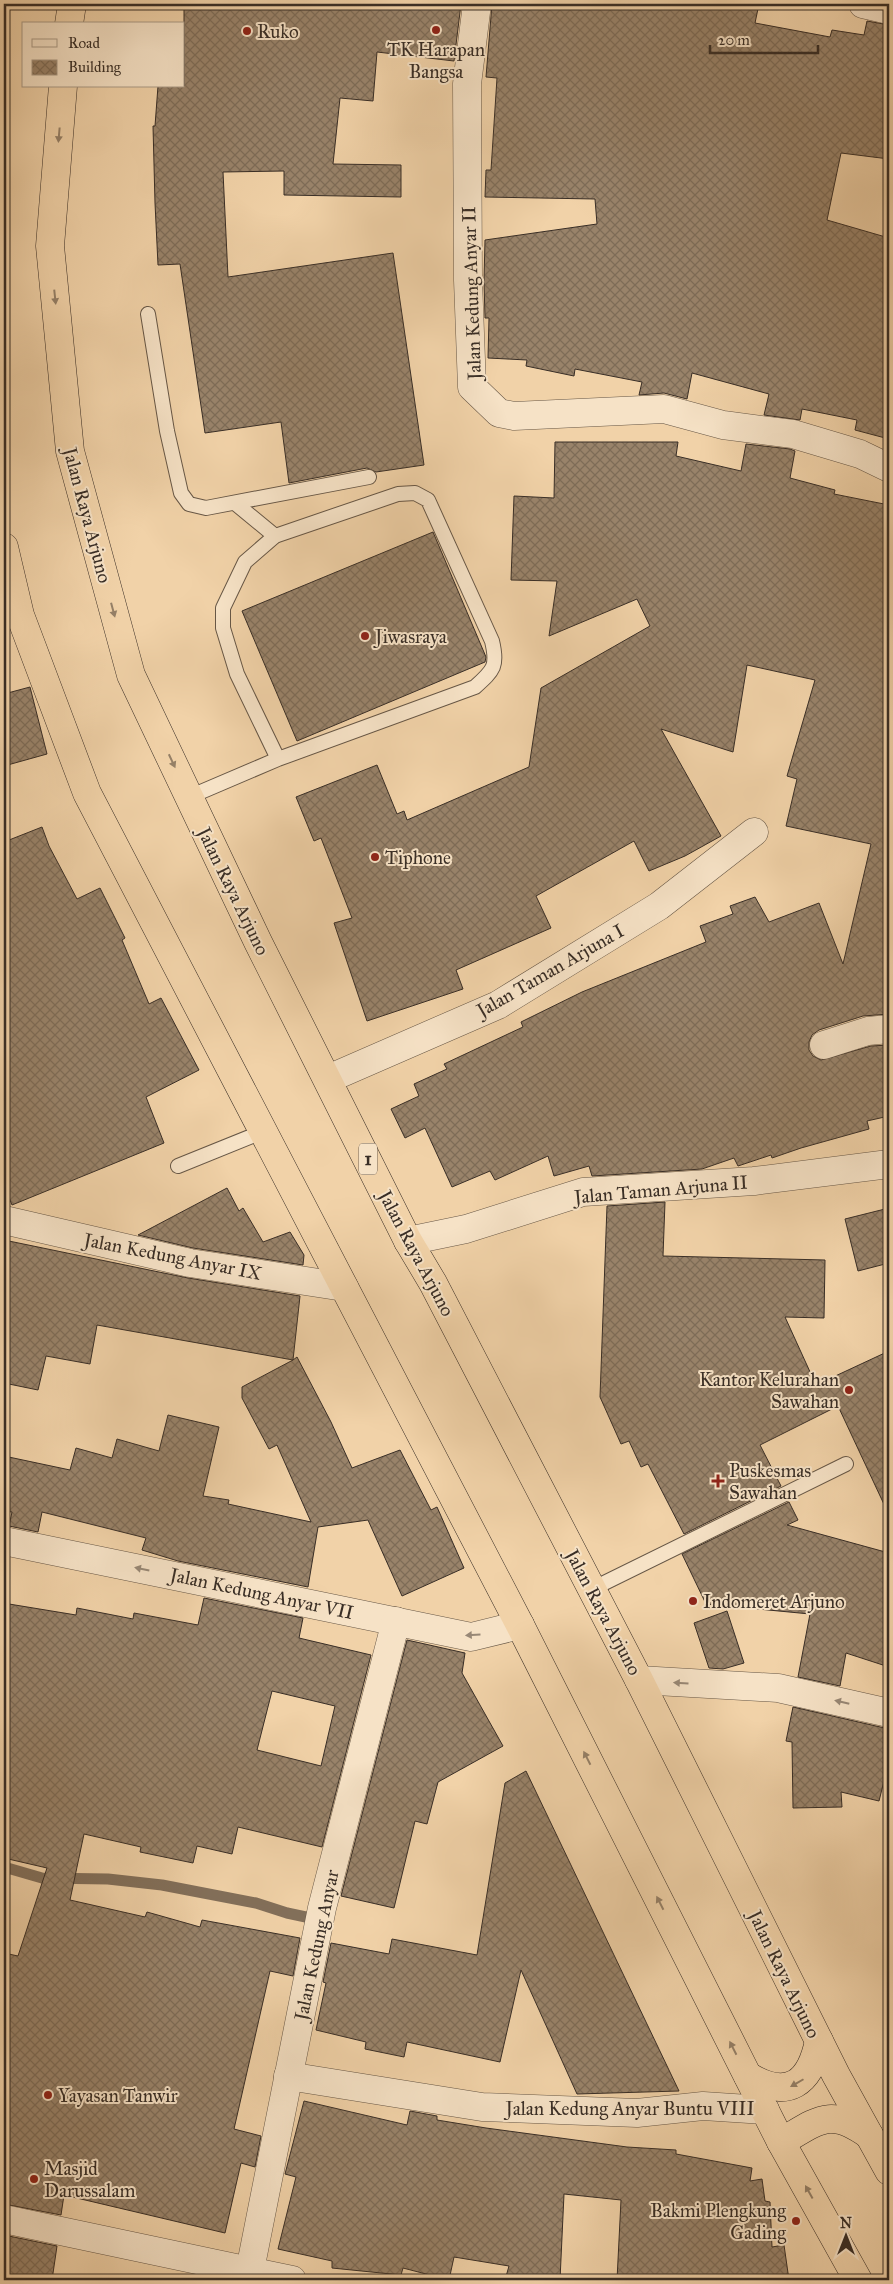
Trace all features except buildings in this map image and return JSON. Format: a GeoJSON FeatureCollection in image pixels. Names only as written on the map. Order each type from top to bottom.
{"type":"FeatureCollection","features":[{"type":"Feature","properties":{"kind":"highway"},"geometry":{"type":"LineString","coordinates":[[69,22],[72,4]]}},
{"type":"Feature","properties":{"kind":"highway","name":"Jalan Raya Arjuno"},"geometry":{"type":"LineString","coordinates":[[64,88],[50,246],[70,450],[131,675],[258,942],[328,1078],[408,1241],[433,1283],[640,1680],[819,2042],[889,2171]]}},
{"type":"Feature","properties":{"kind":"highway"},"geometry":{"type":"LineString","coordinates":[[4,547],[20,615],[87,793],[520,1625],[781,2142],[858,2280]]}},
{"type":"Feature","properties":{"kind":"highway"},"geometry":{"type":"LineString","coordinates":[[748,2076],[761,2084],[782,2088],[794,2086],[804,2079],[810,2069],[816,2058],[819,2042]]}},
{"type":"Feature","properties":{"kind":"highway"},"geometry":{"type":"LineString","coordinates":[[781,2142],[819,2120],[830,2118],[853,2123],[869,2135]]}},
{"type":"Feature","properties":{"kind":"street","name":"Jalan Kedung Anyar II"},"geometry":{"type":"LineString","coordinates":[[477,4],[468,84],[468,280],[472,387],[499,413],[514,416],[664,409],[723,425],[792,434],[860,454],[889,468]]}},
{"type":"Feature","properties":{"kind":"street"},"geometry":{"type":"LineString","coordinates":[[863,4],[889,10]]}},
{"type":"Feature","properties":{"kind":"street","name":"Jalan Taman Arjuna I"},"geometry":{"type":"LineString","coordinates":[[328,1078],[498,1004],[659,906],[754,832]]}},
{"type":"Feature","properties":{"kind":"street"},"geometry":{"type":"LineString","coordinates":[[824,1045],[868,1031],[889,1029]]}},
{"type":"Feature","properties":{"kind":"street","name":"Jalan Taman Arjuna II"},"geometry":{"type":"LineString","coordinates":[[408,1241],[466,1229],[583,1192],[754,1181],[889,1164]]}},
{"type":"Feature","properties":{"kind":"street","name":"Jalan Kedung Anyar IX"},"geometry":{"type":"LineString","coordinates":[[4,1220],[190,1263],[344,1288]]}},
{"type":"Feature","properties":{"kind":"street","name":"Jalan Kedung Anyar VII"},"geometry":{"type":"LineString","coordinates":[[4,1541],[471,1637],[520,1625]]}},
{"type":"Feature","properties":{"kind":"street","name":"Jalan Kedung Anyar"},"geometry":{"type":"LineString","coordinates":[[249,2276],[292,2076],[316,1934],[396,1621]]}},
{"type":"Feature","properties":{"kind":"street"},"geometry":{"type":"LineString","coordinates":[[640,1680],[778,1688],[889,1713]]}},
{"type":"Feature","properties":{"kind":"street","name":"Jalan Kedung Anyar Buntu VIII"},"geometry":{"type":"LineString","coordinates":[[292,2076],[482,2107],[637,2112],[703,2106],[765,2110]]}},
{"type":"Feature","properties":{"kind":"street"},"geometry":{"type":"LineString","coordinates":[[4,2219],[249,2276],[292,2280]]}},
{"type":"Feature","properties":{"kind":"lane"},"geometry":{"type":"LineString","coordinates":[[148,314],[167,431],[181,493],[189,504],[206,508],[369,477]]}},
{"type":"Feature","properties":{"kind":"lane"},"geometry":{"type":"LineString","coordinates":[[189,797],[278,759],[475,687],[490,673],[496,659],[492,641],[428,500],[416,493],[398,494],[275,536],[245,562],[223,608],[223,628],[237,674],[278,759]]}},
{"type":"Feature","properties":{"kind":"lane"},"geometry":{"type":"LineString","coordinates":[[235,503],[275,536]]}},
{"type":"Feature","properties":{"kind":"lane"},"geometry":{"type":"LineString","coordinates":[[178,1166],[262,1132]]}},
{"type":"Feature","properties":{"kind":"lane"},"geometry":{"type":"LineString","coordinates":[[592,1589],[846,1464]]}},
{"type":"Feature","properties":{"kind":"waterway"},"geometry":{"type":"LineString","coordinates":[[4,1867],[42,1878],[108,1879],[162,1885],[256,1903],[287,1913],[320,1920]]}},
{"type":"Feature","properties":{"kind":"place","name":"TK Harapan Bangsa"},"geometry":{"type":"Point","coordinates":[436,30]}},
{"type":"Feature","properties":{"kind":"place","name":"Ruko"},"geometry":{"type":"Point","coordinates":[247,31]}},
{"type":"Feature","properties":{"kind":"place","name":"Jiwasraya"},"geometry":{"type":"Point","coordinates":[365,636]}},
{"type":"Feature","properties":{"kind":"place","name":"Tiphone"},"geometry":{"type":"Point","coordinates":[375,857]}},
{"type":"Feature","properties":{"kind":"place","name":"Kantor Kelurahan Sawahan"},"geometry":{"type":"Point","coordinates":[849,1390]}},
{"type":"Feature","properties":{"kind":"place","name":"Puskesmas Sawahan"},"geometry":{"type":"Point","coordinates":[718,1481]}},
{"type":"Feature","properties":{"kind":"place","name":"Indomeret Arjuno"},"geometry":{"type":"Point","coordinates":[693,1601]}},
{"type":"Feature","properties":{"kind":"place","name":"Yayasan Tanwir"},"geometry":{"type":"Point","coordinates":[48,2095]}},
{"type":"Feature","properties":{"kind":"place","name":"Masjid Darussalam"},"geometry":{"type":"Point","coordinates":[34,2179]}},
{"type":"Feature","properties":{"kind":"place","name":"Bakmi Plengkung Gading"},"geometry":{"type":"Point","coordinates":[796,2221]}}]}
